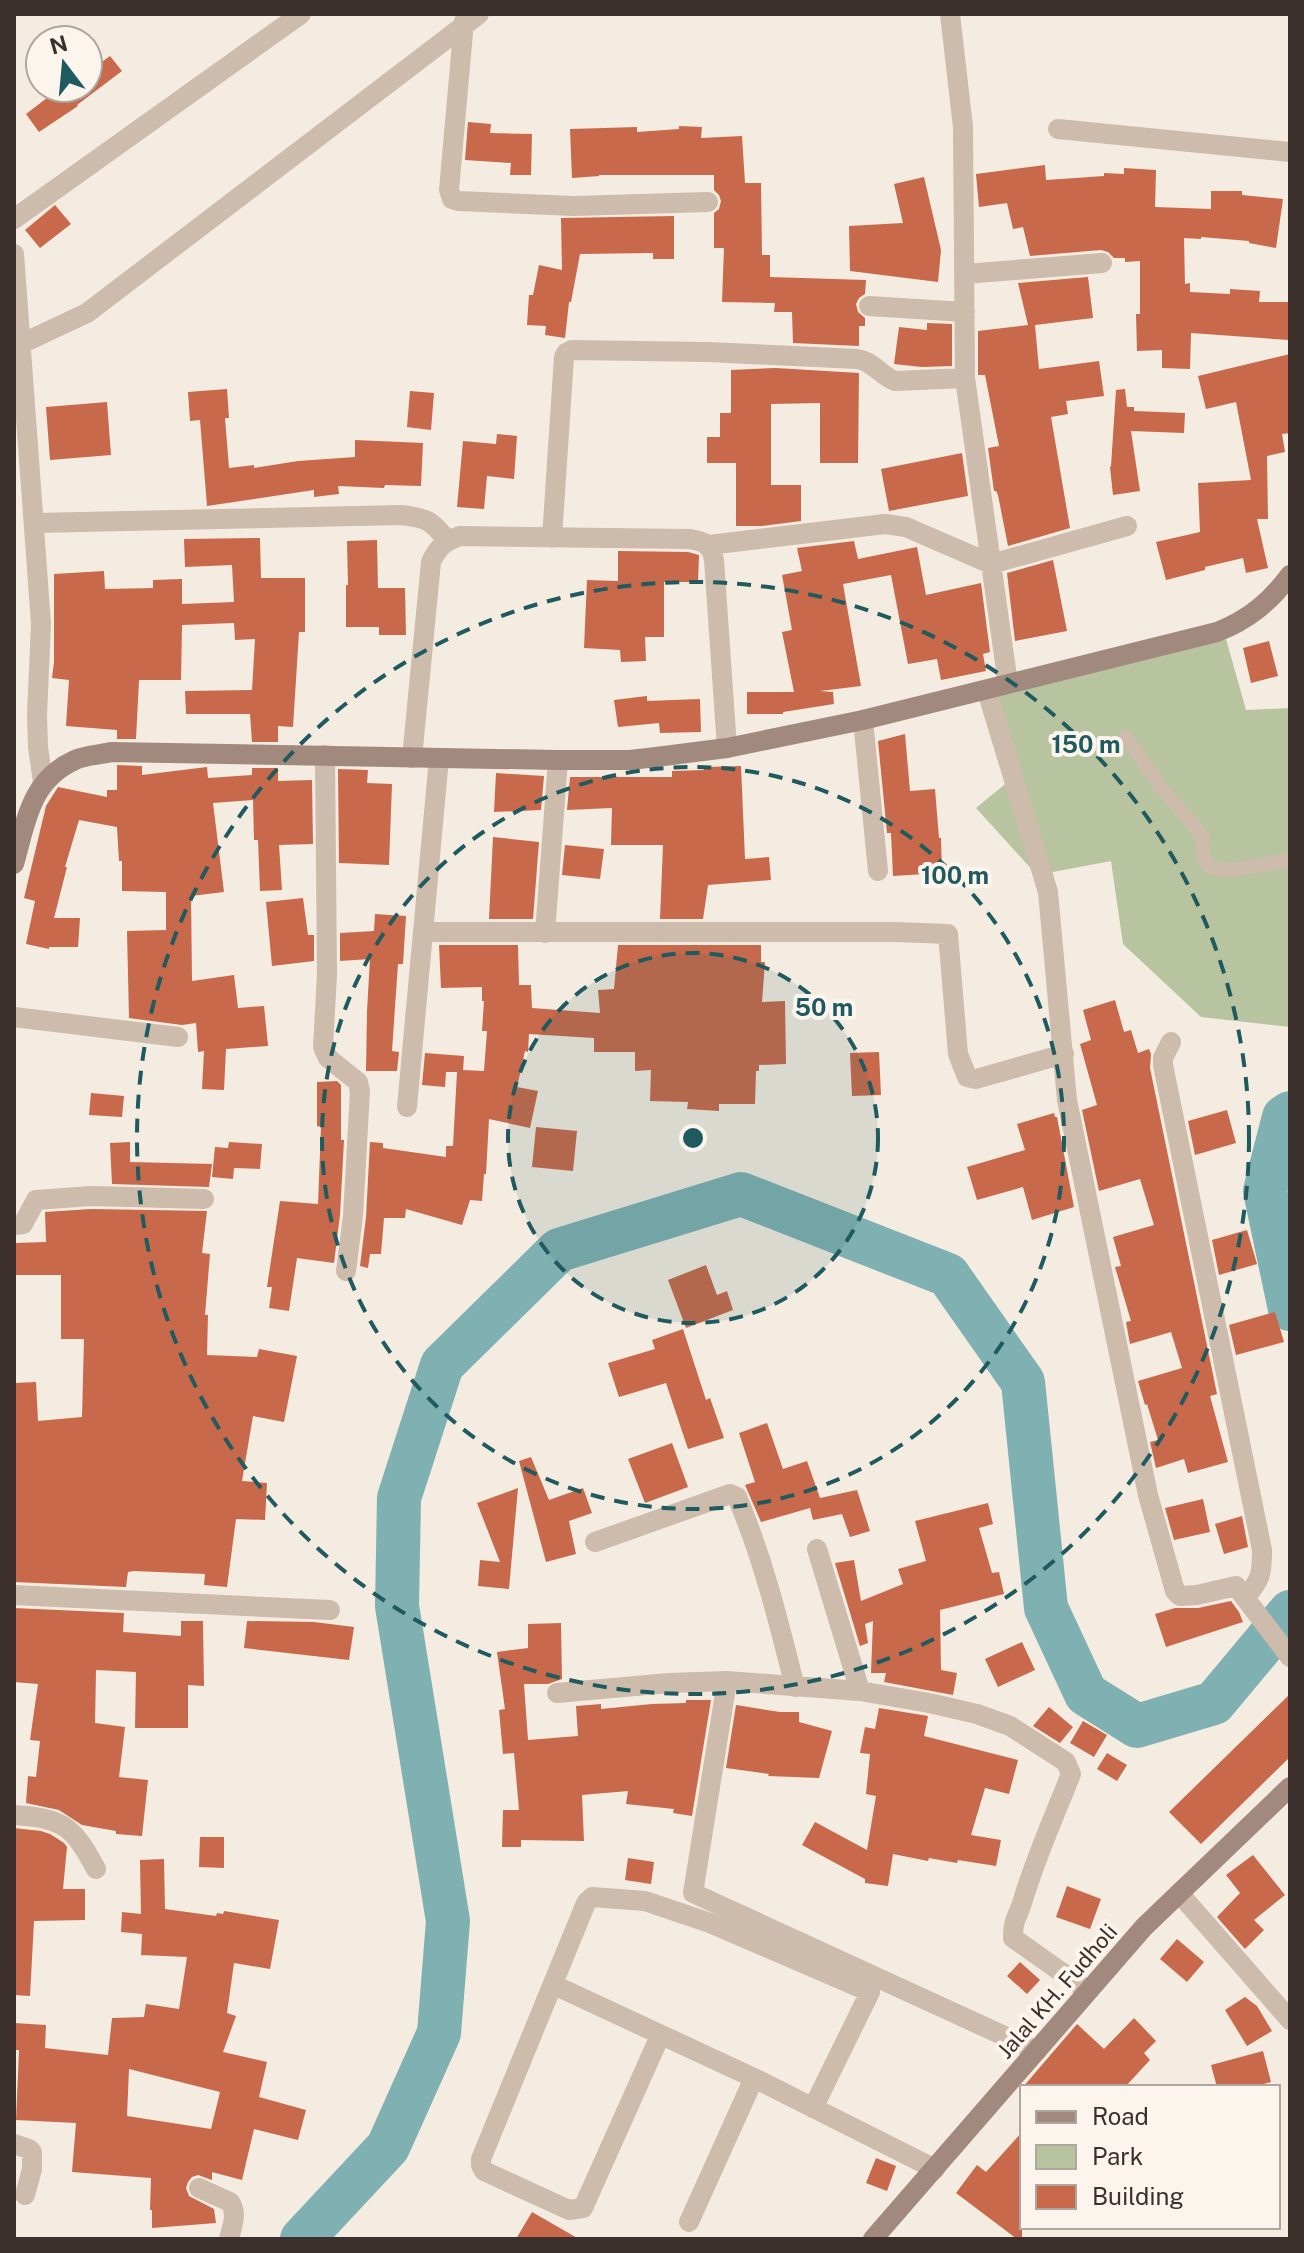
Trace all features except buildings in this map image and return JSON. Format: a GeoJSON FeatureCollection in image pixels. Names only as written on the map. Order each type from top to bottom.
{"type":"FeatureCollection","features":[{"type":"Feature","properties":{"kind":"street"},"geometry":{"type":"LineString","coordinates":[[14,219],[301,14]]}},
{"type":"Feature","properties":{"kind":"street"},"geometry":{"type":"LineString","coordinates":[[950,14],[963,127],[965,378],[1008,684]]}},
{"type":"Feature","properties":{"kind":"street"},"geometry":{"type":"LineString","coordinates":[[469,18],[449,190],[454,201],[574,206],[708,202]]}},
{"type":"Feature","properties":{"kind":"street"},"geometry":{"type":"LineString","coordinates":[[21,344],[87,313],[469,18]]}},
{"type":"Feature","properties":{"kind":"street"},"geometry":{"type":"LineString","coordinates":[[1058,129],[1290,152]]}},
{"type":"Feature","properties":{"kind":"street"},"geometry":{"type":"LineString","coordinates":[[14,254],[41,624],[37,737],[43,782]]}},
{"type":"Feature","properties":{"kind":"street"},"geometry":{"type":"LineString","coordinates":[[965,274],[1102,263]]}},
{"type":"Feature","properties":{"kind":"street"},"geometry":{"type":"LineString","coordinates":[[869,306],[965,312]]}},
{"type":"Feature","properties":{"kind":"street"},"geometry":{"type":"LineString","coordinates":[[552,538],[564,357],[572,350],[857,359],[873,364],[891,380],[965,378]]}},
{"type":"Feature","properties":{"kind":"street"},"geometry":{"type":"LineString","coordinates":[[35,523],[401,515],[433,522],[447,540]]}},
{"type":"Feature","properties":{"kind":"street"},"geometry":{"type":"LineString","coordinates":[[412,758],[431,562],[447,540],[460,536],[689,539],[709,545],[885,524],[906,527],[991,564],[1127,526]]}},
{"type":"Feature","properties":{"kind":"street"},"geometry":{"type":"LineString","coordinates":[[709,545],[714,560],[727,748]]}},
{"type":"Feature","properties":{"kind":"street"},"geometry":{"type":"LineString","coordinates":[[14,864],[32,804],[43,782],[77,759],[111,752],[630,760],[727,748],[987,691],[1217,632],[1240,623],[1266,604],[1290,575]]}},
{"type":"Feature","properties":{"kind":"street"},"geometry":{"type":"LineString","coordinates":[[987,691],[1048,892],[1067,1100],[1148,1495],[1175,1591],[1180,1596],[1233,1586],[1239,1588],[1290,1657]]}},
{"type":"Feature","properties":{"kind":"street"},"geometry":{"type":"LineString","coordinates":[[863,720],[878,871]]}},
{"type":"Feature","properties":{"kind":"street"},"geometry":{"type":"LineString","coordinates":[[325,755],[327,974],[323,1047],[328,1058],[358,1082],[360,1091],[353,1216],[346,1271]]}},
{"type":"Feature","properties":{"kind":"street"},"geometry":{"type":"LineString","coordinates":[[407,1107],[439,758]]}},
{"type":"Feature","properties":{"kind":"street"},"geometry":{"type":"LineString","coordinates":[[545,933],[558,760]]}},
{"type":"Feature","properties":{"kind":"street"},"geometry":{"type":"LineString","coordinates":[[423,932],[948,934],[958,1054],[967,1077],[976,1079],[1064,1054]]}},
{"type":"Feature","properties":{"kind":"street"},"geometry":{"type":"LineString","coordinates":[[14,1017],[178,1037]]}},
{"type":"Feature","properties":{"kind":"street"},"geometry":{"type":"LineString","coordinates":[[1171,1042],[1163,1065],[1262,1550],[1259,1582],[1245,1598]]}},
{"type":"Feature","properties":{"kind":"street"},"geometry":{"type":"LineString","coordinates":[[14,1225],[23,1224],[36,1200],[91,1196],[204,1199]]}},
{"type":"Feature","properties":{"kind":"street"},"geometry":{"type":"LineString","coordinates":[[595,1542],[730,1494],[737,1497],[753,1534],[769,1586],[795,1687]]}},
{"type":"Feature","properties":{"kind":"street"},"geometry":{"type":"LineString","coordinates":[[817,1549],[860,1691]]}},
{"type":"Feature","properties":{"kind":"street"},"geometry":{"type":"LineString","coordinates":[[14,1595],[330,1610]]}},
{"type":"Feature","properties":{"kind":"street"},"geometry":{"type":"LineString","coordinates":[[727,1681],[693,1893],[1037,2051]]}},
{"type":"Feature","properties":{"kind":"street"},"geometry":{"type":"LineString","coordinates":[[557,1693],[727,1681],[860,1691],[977,1714],[1010,1726],[1066,1762],[1071,1774],[1013,1922],[1013,1938],[1088,1991]]}},
{"type":"Feature","properties":{"kind":"street","name":"Jalal KH. Fudholi"},"geometry":{"type":"LineString","coordinates":[[873,2239],[1144,1927],[1290,1787]]}},
{"type":"Feature","properties":{"kind":"street"},"geometry":{"type":"LineString","coordinates":[[14,1815],[41,1816],[68,1829],[81,1841],[96,1869]]}},
{"type":"Feature","properties":{"kind":"street"},"geometry":{"type":"LineString","coordinates":[[1179,1893],[1290,2020]]}},
{"type":"Feature","properties":{"kind":"street"},"geometry":{"type":"LineString","coordinates":[[660,2036],[583,2208],[569,2210],[484,2171],[481,2159],[586,1903],[592,1897],[645,1901],[710,1923],[870,1992],[813,2108]]}},
{"type":"Feature","properties":{"kind":"street"},"geometry":{"type":"LineString","coordinates":[[554,1985],[754,2078],[935,2169]]}},
{"type":"Feature","properties":{"kind":"street"},"geometry":{"type":"LineString","coordinates":[[689,2222],[754,2078]]}},
{"type":"Feature","properties":{"kind":"street"},"geometry":{"type":"LineString","coordinates":[[14,2144],[29,2149],[33,2158],[25,2195]]}},
{"type":"Feature","properties":{"kind":"street"},"geometry":{"type":"LineString","coordinates":[[199,2188],[233,2206],[235,2215],[229,2239]]}},
{"type":"Feature","properties":{"kind":"lane"},"geometry":{"type":"LineString","coordinates":[[1126,737],[1163,790],[1202,835],[1203,856],[1211,868],[1233,870],[1290,860]]}},
{"type":"Feature","properties":{"kind":"green space"},"geometry":{"type":"Polygon","coordinates":[[[1226,639],[1246,710],[1290,708],[1290,1027],[1201,1017],[1123,944],[1111,861],[1037,875],[976,808],[1021,771],[996,691],[1226,639]]]}},
{"type":"Feature","properties":{"kind":"waterway"},"geometry":{"type":"LineString","coordinates":[[1290,1113],[1284,1117],[1265,1191],[1290,1309]]}},
{"type":"Feature","properties":{"kind":"waterway"},"geometry":{"type":"LineString","coordinates":[[302,2239],[388,2147],[439,2033],[448,1921],[397,1606],[399,1498],[442,1365],[559,1250],[741,1194],[948,1275],[1023,1382],[1046,1608],[1086,1694],[1137,1726],[1214,1703],[1290,1612]]}}]}
